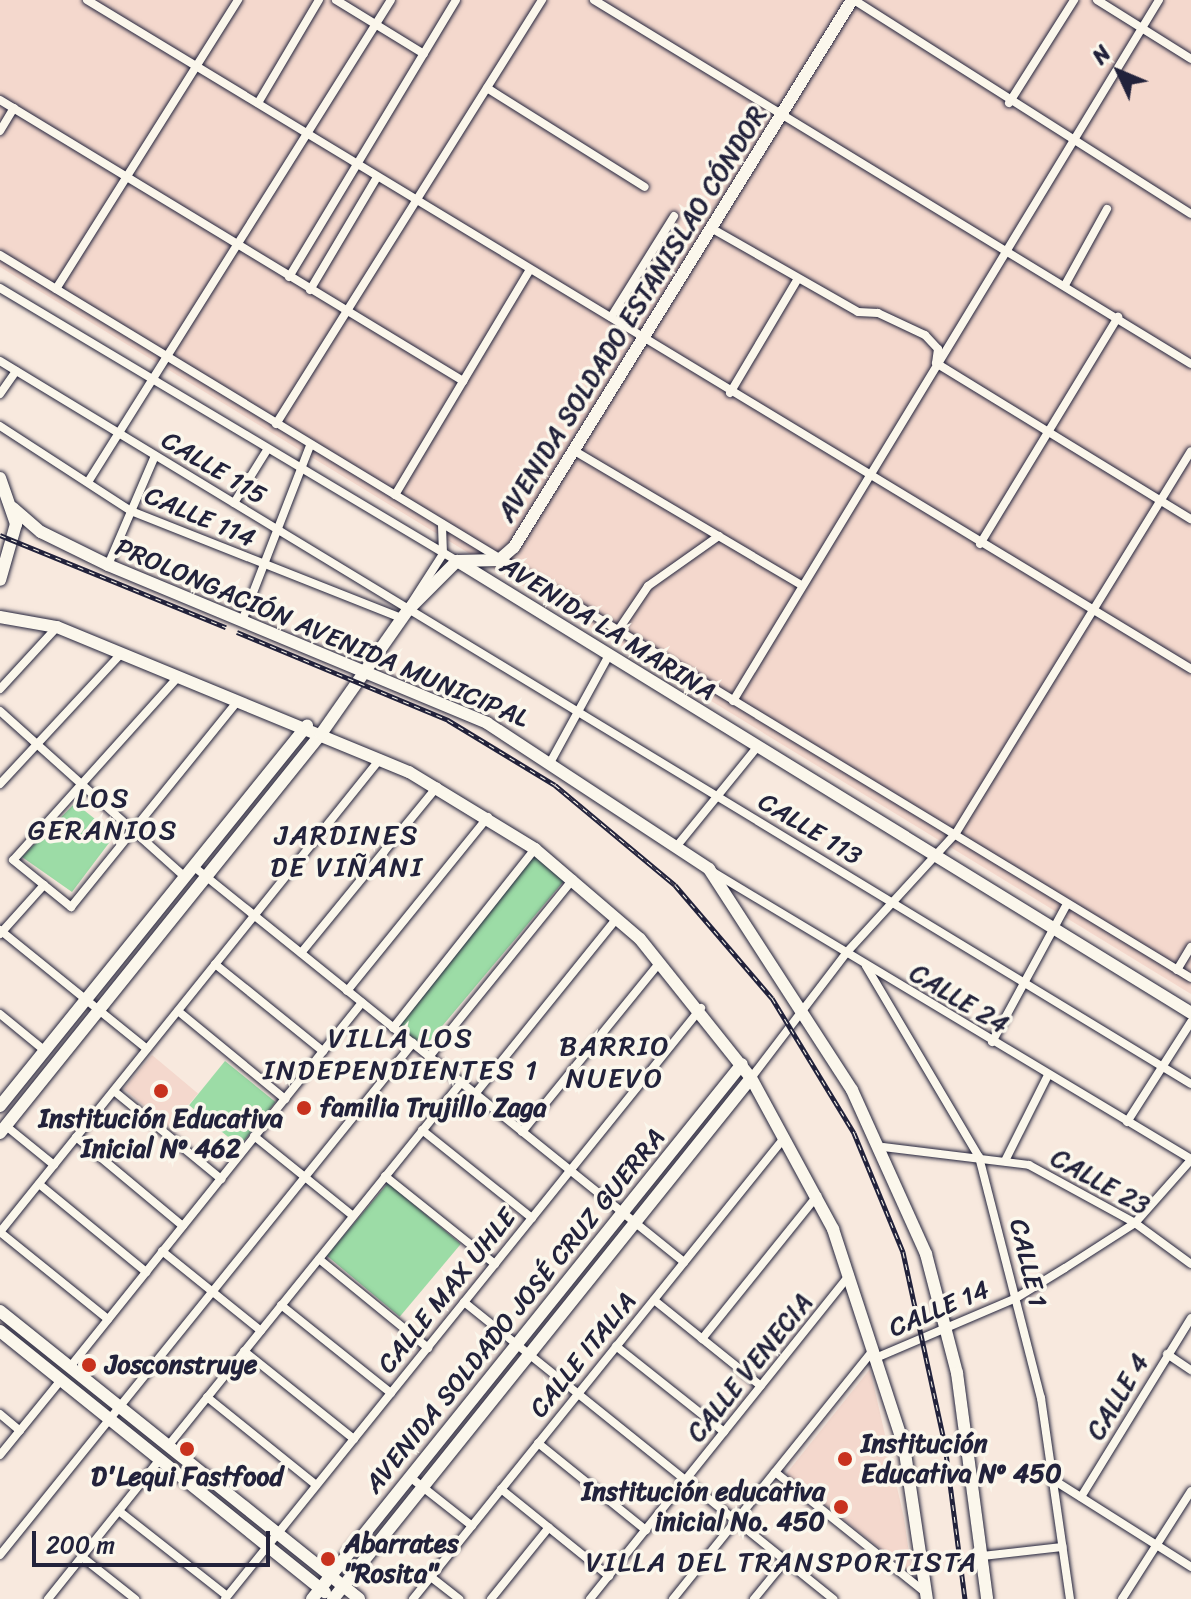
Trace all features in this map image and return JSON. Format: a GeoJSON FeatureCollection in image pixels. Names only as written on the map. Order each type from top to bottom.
{"type":"FeatureCollection","features":[{"type":"Feature","properties":{"kind":"street"},"geometry":{"type":"LineString","coordinates":[[87,0],[644,336],[730,393],[1191,669]]}},
{"type":"Feature","properties":{"kind":"street"},"geometry":{"type":"LineString","coordinates":[[56,289],[238,0]]}},
{"type":"Feature","properties":{"kind":"street"},"geometry":{"type":"LineString","coordinates":[[258,103],[319,0]]}},
{"type":"Feature","properties":{"kind":"street"},"geometry":{"type":"LineString","coordinates":[[336,0],[424,54]]}},
{"type":"Feature","properties":{"kind":"street"},"geometry":{"type":"LineString","coordinates":[[88,482],[309,135],[391,0]]}},
{"type":"Feature","properties":{"kind":"street"},"geometry":{"type":"LineString","coordinates":[[289,277],[456,0]]}},
{"type":"Feature","properties":{"kind":"street"},"geometry":{"type":"LineString","coordinates":[[276,424],[542,0]]}},
{"type":"Feature","properties":{"kind":"street"},"geometry":{"type":"LineString","coordinates":[[594,0],[1191,364]]}},
{"type":"Feature","properties":{"kind":"street"},"geometry":{"type":"LineString","coordinates":[[853,0],[1009,103],[1191,214]]}},
{"type":"Feature","properties":{"kind":"street","name":"AVENIDA SOLDADO ESTANISLAO CÓNDOR"},"geometry":{"type":"LineString","coordinates":[[457,561],[499,560],[514,547],[853,0]]}},
{"type":"Feature","properties":{"kind":"street"},"geometry":{"type":"LineString","coordinates":[[1009,103],[1074,0]]}},
{"type":"Feature","properties":{"kind":"street"},"geometry":{"type":"LineString","coordinates":[[1097,0],[1191,59]]}},
{"type":"Feature","properties":{"kind":"street"},"geometry":{"type":"LineString","coordinates":[[733,701],[866,474],[1159,0]]}},
{"type":"Feature","properties":{"kind":"street"},"geometry":{"type":"LineString","coordinates":[[487,88],[645,187]]}},
{"type":"Feature","properties":{"kind":"street"},"geometry":{"type":"LineString","coordinates":[[0,100],[463,381]]}},
{"type":"Feature","properties":{"kind":"street"},"geometry":{"type":"LineString","coordinates":[[0,131],[14,108]]}},
{"type":"Feature","properties":{"kind":"street"},"geometry":{"type":"LineString","coordinates":[[310,290],[377,177]]}},
{"type":"Feature","properties":{"kind":"street"},"geometry":{"type":"LineString","coordinates":[[1065,285],[1107,209]]}},
{"type":"Feature","properties":{"kind":"street"},"geometry":{"type":"LineString","coordinates":[[611,317],[674,216]]}},
{"type":"Feature","properties":{"kind":"street"},"geometry":{"type":"LineString","coordinates":[[711,228],[797,280],[925,335],[938,349],[936,363]]}},
{"type":"Feature","properties":{"kind":"street","name":"AVENIDA LA MARINA"},"geometry":{"type":"LineString","coordinates":[[0,255],[310,446],[619,629],[1191,978]]}},
{"type":"Feature","properties":{"kind":"street"},"geometry":{"type":"LineString","coordinates":[[395,495],[530,269]]}},
{"type":"Feature","properties":{"kind":"street"},"geometry":{"type":"LineString","coordinates":[[730,393],[797,280]]}},
{"type":"Feature","properties":{"kind":"street","name":"AVENIDA LA MARINA"},"geometry":{"type":"LineString","coordinates":[[0,288],[301,472],[457,561],[933,851],[1191,1013]]}},
{"type":"Feature","properties":{"kind":"street"},"geometry":{"type":"LineString","coordinates":[[980,544],[1118,317]]}},
{"type":"Feature","properties":{"kind":"street","name":"CALLE 115"},"geometry":{"type":"LineString","coordinates":[[0,361],[234,503],[404,614]]}},
{"type":"Feature","properties":{"kind":"street"},"geometry":{"type":"LineString","coordinates":[[936,363],[1047,435],[1191,519]]}},
{"type":"Feature","properties":{"kind":"street"},"geometry":{"type":"LineString","coordinates":[[0,394],[16,371]]}},
{"type":"Feature","properties":{"kind":"street","name":"CALLE 114"},"geometry":{"type":"LineString","coordinates":[[0,426],[131,511],[266,567],[404,614]]}},
{"type":"Feature","properties":{"kind":"street"},"geometry":{"type":"LineString","coordinates":[[242,621],[266,567],[310,446]]}},
{"type":"Feature","properties":{"kind":"street"},"geometry":{"type":"LineString","coordinates":[[234,503],[267,450]]}},
{"type":"Feature","properties":{"kind":"street"},"geometry":{"type":"LineString","coordinates":[[573,450],[800,584]]}},
{"type":"Feature","properties":{"kind":"street","name":"AVENIDA SOLDADO JOSÉ CRUZ GUERRA"},"geometry":{"type":"LineString","coordinates":[[334,1599],[751,1078],[759,1062],[847,952],[933,851],[956,833],[1191,451]]}},
{"type":"Feature","properties":{"kind":"street"},"geometry":{"type":"LineString","coordinates":[[108,565],[155,456]]}},
{"type":"Feature","properties":{"kind":"street","name":"PROLONGACIÓN AVENIDA MUNICIPAL"},"geometry":{"type":"LineString","coordinates":[[0,478],[13,508],[14,545],[0,580]]}},
{"type":"Feature","properties":{"kind":"street","name":"PROLONGACIÓN AVENIDA MUNICIPAL"},"geometry":{"type":"LineString","coordinates":[[13,508],[41,532],[108,565],[487,723],[551,761],[709,869],[802,1008],[883,1147],[926,1254],[945,1327],[987,1599]]}},
{"type":"Feature","properties":{"kind":"street"},"geometry":{"type":"LineString","coordinates":[[54,1165],[3,1130],[321,734],[326,718],[359,670],[404,614],[443,554],[442,524]]}},
{"type":"Feature","properties":{"kind":"street"},"geometry":{"type":"LineString","coordinates":[[619,629],[648,586],[719,536]]}},
{"type":"Feature","properties":{"kind":"street"},"geometry":{"type":"LineString","coordinates":[[404,614],[457,561]]}},
{"type":"Feature","properties":{"kind":"street","name":"CALLE 113"},"geometry":{"type":"LineString","coordinates":[[404,614],[578,711],[1191,1084]]}},
{"type":"Feature","properties":{"kind":"street"},"geometry":{"type":"LineString","coordinates":[[0,617],[57,627],[380,758],[438,787],[488,817],[574,878],[661,961],[701,1008],[751,1078],[817,1195],[851,1275],[877,1352],[915,1499],[927,1596]]}},
{"type":"Feature","properties":{"kind":"street"},"geometry":{"type":"LineString","coordinates":[[0,689],[57,627]]}},
{"type":"Feature","properties":{"kind":"street"},"geometry":{"type":"LineString","coordinates":[[0,784],[121,654]]}},
{"type":"Feature","properties":{"kind":"street"},"geometry":{"type":"LineString","coordinates":[[551,761],[609,655]]}},
{"type":"Feature","properties":{"kind":"street"},"geometry":{"type":"LineString","coordinates":[[178,677],[13,860],[71,907],[237,702]]}},
{"type":"Feature","properties":{"kind":"street"},"geometry":{"type":"LineString","coordinates":[[0,711],[133,830],[188,871],[206,877],[684,1262]]}},
{"type":"Feature","properties":{"kind":"street"},"geometry":{"type":"LineString","coordinates":[[19,1109],[2,1099],[304,728],[326,718]]}},
{"type":"Feature","properties":{"kind":"street"},"geometry":{"type":"LineString","coordinates":[[676,847],[758,746]]}},
{"type":"Feature","properties":{"kind":"street"},"geometry":{"type":"LineString","coordinates":[[108,1319],[0,1232],[380,758]]}},
{"type":"Feature","properties":{"kind":"street"},"geometry":{"type":"LineString","coordinates":[[301,953],[438,787]]}},
{"type":"Feature","properties":{"kind":"street"},"geometry":{"type":"LineString","coordinates":[[347,991],[488,817]]}},
{"type":"Feature","properties":{"kind":"street"},"geometry":{"type":"LineString","coordinates":[[393,1028],[535,849]]}},
{"type":"Feature","properties":{"kind":"street","name":"CALLE 24"},"geometry":{"type":"LineString","coordinates":[[709,869],[1191,1159]]}},
{"type":"Feature","properties":{"kind":"street"},"geometry":{"type":"LineString","coordinates":[[429,1057],[574,878]]}},
{"type":"Feature","properties":{"kind":"street"},"geometry":{"type":"LineString","coordinates":[[44,885],[1,932],[147,1049]]}},
{"type":"Feature","properties":{"kind":"street"},"geometry":{"type":"LineString","coordinates":[[992,1042],[1060,930],[1067,904]]}},
{"type":"Feature","properties":{"kind":"street"},"geometry":{"type":"LineString","coordinates":[[475,1094],[618,917]]}},
{"type":"Feature","properties":{"kind":"street"},"geometry":{"type":"LineString","coordinates":[[1177,970],[1191,947]]}},
{"type":"Feature","properties":{"kind":"street"},"geometry":{"type":"LineString","coordinates":[[522,1132],[661,961]]}},
{"type":"Feature","properties":{"kind":"street"},"geometry":{"type":"LineString","coordinates":[[215,964],[323,1051]]}},
{"type":"Feature","properties":{"kind":"street","name":"CALLE 1"},"geometry":{"type":"LineString","coordinates":[[866,966],[979,1157],[1016,1298],[1052,1479],[1070,1599]]}},
{"type":"Feature","properties":{"kind":"street"},"geometry":{"type":"LineString","coordinates":[[70,1367],[362,1002]]}},
{"type":"Feature","properties":{"kind":"street","name":"CALLE MAX UHLE"},"geometry":{"type":"LineString","coordinates":[[226,1598],[701,1008]]}},
{"type":"Feature","properties":{"kind":"street"},"geometry":{"type":"LineString","coordinates":[[178,1011],[285,1099]]}},
{"type":"Feature","properties":{"kind":"street"},"geometry":{"type":"LineString","coordinates":[[0,1014],[44,1050]]}},
{"type":"Feature","properties":{"kind":"street"},"geometry":{"type":"LineString","coordinates":[[1127,1122],[1191,1022]]}},
{"type":"Feature","properties":{"kind":"street"},"geometry":{"type":"LineString","coordinates":[[0,1555],[413,1043]]}},
{"type":"Feature","properties":{"kind":"street"},"geometry":{"type":"LineString","coordinates":[[742,1064],[759,1062]]}},
{"type":"Feature","properties":{"kind":"street","name":"AVENIDA SOLDADO JOSÉ CRUZ GUERRA"},"geometry":{"type":"LineString","coordinates":[[316,1594],[742,1064]]}},
{"type":"Feature","properties":{"kind":"street"},"geometry":{"type":"LineString","coordinates":[[1005,1161],[1048,1075]]}},
{"type":"Feature","properties":{"kind":"street"},"geometry":{"type":"LineString","coordinates":[[168,1446],[461,1083]]}},
{"type":"Feature","properties":{"kind":"street"},"geometry":{"type":"LineString","coordinates":[[114,1091],[221,1179]]}},
{"type":"Feature","properties":{"kind":"street"},"geometry":{"type":"LineString","coordinates":[[422,1130],[532,1218]]}},
{"type":"Feature","properties":{"kind":"street"},"geometry":{"type":"LineString","coordinates":[[254,1136],[353,1216]]}},
{"type":"Feature","properties":{"kind":"street"},"geometry":{"type":"LineString","coordinates":[[76,1137],[183,1226]]}},
{"type":"Feature","properties":{"kind":"street","name":"CALLE ITALIA"},"geometry":{"type":"LineString","coordinates":[[413,1599],[785,1137]]}},
{"type":"Feature","properties":{"kind":"street","name":"CALLE 23"},"geometry":{"type":"LineString","coordinates":[[883,1147],[1029,1165],[1135,1223],[1191,1264]]}},
{"type":"Feature","properties":{"kind":"street","name":"CALLE 14"},"geometry":{"type":"LineString","coordinates":[[877,1352],[1016,1298],[1135,1223],[1191,1159]]}},
{"type":"Feature","properties":{"kind":"street"},"geometry":{"type":"LineString","coordinates":[[385,1176],[495,1264]]}},
{"type":"Feature","properties":{"kind":"street"},"geometry":{"type":"LineString","coordinates":[[39,1184],[146,1272]]}},
{"type":"Feature","properties":{"kind":"street"},"geometry":{"type":"LineString","coordinates":[[702,1339],[817,1195]]}},
{"type":"Feature","properties":{"kind":"street"},"geometry":{"type":"LineString","coordinates":[[162,1251],[261,1331]]}},
{"type":"Feature","properties":{"kind":"street"},"geometry":{"type":"LineString","coordinates":[[319,1259],[428,1348]]}},
{"type":"Feature","properties":{"kind":"street","name":"CALLE VENECIA"},"geometry":{"type":"LineString","coordinates":[[590,1599],[851,1275]]}},
{"type":"Feature","properties":{"kind":"street"},"geometry":{"type":"LineString","coordinates":[[654,1300],[761,1386]]}},
{"type":"Feature","properties":{"kind":"street"},"geometry":{"type":"LineString","coordinates":[[464,1302],[833,1599]]}},
{"type":"Feature","properties":{"kind":"street"},"geometry":{"type":"LineString","coordinates":[[281,1305],[391,1393]]}},
{"type":"Feature","properties":{"kind":"street"},"geometry":{"type":"LineString","coordinates":[[0,1311],[359,1599]]}},
{"type":"Feature","properties":{"kind":"street","name":"CALLE 4"},"geometry":{"type":"LineString","coordinates":[[1081,1497],[1191,1318]]}},
{"type":"Feature","properties":{"kind":"street"},"geometry":{"type":"LineString","coordinates":[[0,1331],[268,1546],[316,1594],[334,1599]]}},
{"type":"Feature","properties":{"kind":"street"},"geometry":{"type":"LineString","coordinates":[[616,1346],[724,1432]]}},
{"type":"Feature","properties":{"kind":"street"},"geometry":{"type":"LineString","coordinates":[[244,1351],[354,1439]]}},
{"type":"Feature","properties":{"kind":"street"},"geometry":{"type":"LineString","coordinates":[[673,1599],[877,1352]]}},
{"type":"Feature","properties":{"kind":"street"},"geometry":{"type":"LineString","coordinates":[[1167,1354],[1191,1370]]}},
{"type":"Feature","properties":{"kind":"street"},"geometry":{"type":"LineString","coordinates":[[0,1455],[61,1380]]}},
{"type":"Feature","properties":{"kind":"street"},"geometry":{"type":"LineString","coordinates":[[207,1397],[316,1485]]}},
{"type":"Feature","properties":{"kind":"street"},"geometry":{"type":"LineString","coordinates":[[0,1414],[20,1431]]}},
{"type":"Feature","properties":{"kind":"street"},"geometry":{"type":"LineString","coordinates":[[538,1443],[646,1530]]}},
{"type":"Feature","properties":{"kind":"street"},"geometry":{"type":"LineString","coordinates":[[48,1599],[160,1459]]}},
{"type":"Feature","properties":{"kind":"street"},"geometry":{"type":"LineString","coordinates":[[775,1472],[927,1596]]}},
{"type":"Feature","properties":{"kind":"street"},"geometry":{"type":"LineString","coordinates":[[410,1477],[472,1526]]}},
{"type":"Feature","properties":{"kind":"street"},"geometry":{"type":"LineString","coordinates":[[1052,1479],[1191,1567]]}},
{"type":"Feature","properties":{"kind":"street"},"geometry":{"type":"LineString","coordinates":[[501,1489],[609,1576]]}},
{"type":"Feature","properties":{"kind":"street"},"geometry":{"type":"LineString","coordinates":[[1122,1599],[1191,1491]]}},
{"type":"Feature","properties":{"kind":"street"},"geometry":{"type":"LineString","coordinates":[[119,1511],[226,1598]]}},
{"type":"Feature","properties":{"kind":"street"},"geometry":{"type":"LineString","coordinates":[[491,1599],[549,1527]]}},
{"type":"Feature","properties":{"kind":"street"},"geometry":{"type":"LineString","coordinates":[[982,1556],[1062,1547]]}},
{"type":"Feature","properties":{"kind":"street"},"geometry":{"type":"LineString","coordinates":[[82,1557],[135,1599]]}},
{"type":"Feature","properties":{"kind":"street"},"geometry":{"type":"LineString","coordinates":[[754,1599],[785,1561]]}},
{"type":"Feature","properties":{"kind":"street"},"geometry":{"type":"LineString","coordinates":[[431,1577],[459,1599]]}},
{"type":"Feature","properties":{"kind":"shaded area"},"geometry":{"type":"Polygon","coordinates":[[[0,0],[1191,0],[1191,994],[0,267],[0,0]]]}},
{"type":"Feature","properties":{"kind":"shaded area","name":"Institución Educativa Inicial Nº 462"},"geometry":{"type":"Polygon","coordinates":[[[152,1055],[198,1094],[170,1127],[124,1089],[152,1055]]]}},
{"type":"Feature","properties":{"kind":"shaded area","name":"Institución Educativa Nº 450"},"geometry":{"type":"Polygon","coordinates":[[[870,1369],[904,1518],[912,1574],[786,1474],[870,1369]]]}},
{"type":"Feature","properties":{"kind":"green space"},"geometry":{"type":"Polygon","coordinates":[[[75,803],[115,835],[72,892],[22,857],[75,803]]]}},
{"type":"Feature","properties":{"kind":"green space"},"geometry":{"type":"Polygon","coordinates":[[[534,856],[564,881],[424,1047],[395,1022],[534,856]]]}},
{"type":"Feature","properties":{"kind":"green space"},"geometry":{"type":"Polygon","coordinates":[[[225,1061],[276,1102],[240,1146],[189,1105],[225,1061]]]}},
{"type":"Feature","properties":{"kind":"green space"},"geometry":{"type":"Polygon","coordinates":[[[388,1183],[461,1244],[400,1317],[327,1256],[388,1183]]]}},
{"type":"Feature","properties":{"kind":"railway"},"geometry":{"type":"LineString","coordinates":[[0,535],[226,627]]}},
{"type":"Feature","properties":{"kind":"railway"},"geometry":{"type":"LineString","coordinates":[[237,632],[448,720],[555,785],[675,885],[772,998],[854,1133],[903,1252],[945,1445],[965,1599]]}},
{"type":"Feature","properties":{"kind":"place","name":"Institución Educativa Inicial Nº 462"},"geometry":{"type":"Point","coordinates":[161,1091]}},
{"type":"Feature","properties":{"kind":"place","name":"familia Trujillo Zaga"},"geometry":{"type":"Point","coordinates":[304,1108]}},
{"type":"Feature","properties":{"kind":"place","name":"Josconstruye"},"geometry":{"type":"Point","coordinates":[89,1365]}},
{"type":"Feature","properties":{"kind":"place","name":"D'Lequi Fastfood"},"geometry":{"type":"Point","coordinates":[187,1449]}},
{"type":"Feature","properties":{"kind":"place","name":"Institución Educativa Nº 450"},"geometry":{"type":"Point","coordinates":[845,1459]}},
{"type":"Feature","properties":{"kind":"place","name":"Institución educativa inicial No. 450"},"geometry":{"type":"Point","coordinates":[841,1507]}},
{"type":"Feature","properties":{"kind":"place","name":"Abarrates \"Rosita\""},"geometry":{"type":"Point","coordinates":[328,1559]}},
{"type":"Feature","properties":{"kind":"district","name":"LOS GERANIOS"},"geometry":{"type":"Point","coordinates":[103,814]}},
{"type":"Feature","properties":{"kind":"district","name":"JARDINES DE VIÑANI"},"geometry":{"type":"Point","coordinates":[347,851]}},
{"type":"Feature","properties":{"kind":"district","name":"VILLA LOS INDEPENDIENTES 1"},"geometry":{"type":"Point","coordinates":[401,1054]}},
{"type":"Feature","properties":{"kind":"district","name":"BARRIO NUEVO"},"geometry":{"type":"Point","coordinates":[615,1062]}},
{"type":"Feature","properties":{"kind":"district","name":"VILLA DEL TRANSPORTISTA"},"geometry":{"type":"Point","coordinates":[782,1562]}}]}
